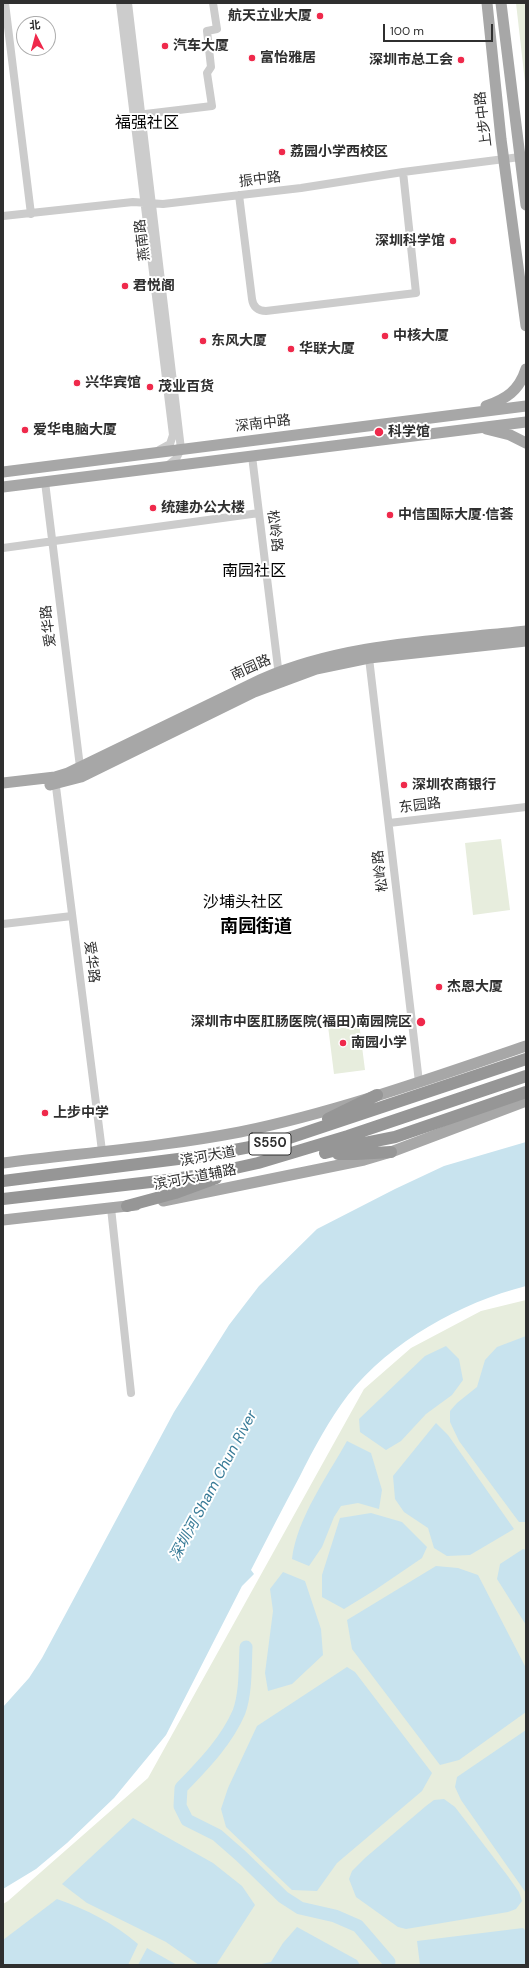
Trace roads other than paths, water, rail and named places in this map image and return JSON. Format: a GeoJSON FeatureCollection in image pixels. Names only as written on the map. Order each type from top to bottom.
{"type":"FeatureCollection","features":[{"type":"Feature","properties":{"kind":"highway","name":"滨河大道"},"geometry":{"type":"LineString","coordinates":[[3,1181],[202,1156],[277,1142],[526,1059]]}},
{"type":"Feature","properties":{"kind":"highway","name":"滨河大道"},"geometry":{"type":"LineString","coordinates":[[3,1199],[168,1180],[213,1173],[258,1163],[279,1158],[526,1076]]}},
{"type":"Feature","properties":{"kind":"highway"},"geometry":{"type":"LineString","coordinates":[[325,1153],[395,1137],[526,1092]]}},
{"type":"Feature","properties":{"kind":"highway"},"geometry":{"type":"LineString","coordinates":[[277,1142],[377,1095]]}},
{"type":"Feature","properties":{"kind":"highway"},"geometry":{"type":"LineString","coordinates":[[279,1158],[325,1153],[356,1154],[392,1152]]}},
{"type":"Feature","properties":{"kind":"highway"},"geometry":{"type":"LineString","coordinates":[[127,1206],[175,1193],[258,1163]]}},
{"type":"Feature","properties":{"kind":"main road","name":"上步中路"},"geometry":{"type":"LineString","coordinates":[[487,3],[499,120],[526,326]]}},
{"type":"Feature","properties":{"kind":"main road"},"geometry":{"type":"LineString","coordinates":[[501,3],[526,205]]}},
{"type":"Feature","properties":{"kind":"main road"},"geometry":{"type":"LineString","coordinates":[[469,413],[501,400],[512,393],[521,382],[526,369]]}},
{"type":"Feature","properties":{"kind":"main road","name":"深南中路"},"geometry":{"type":"LineString","coordinates":[[3,472],[526,406]]}},
{"type":"Feature","properties":{"kind":"main road"},"geometry":{"type":"LineString","coordinates":[[3,487],[526,422]]}},
{"type":"Feature","properties":{"kind":"main road"},"geometry":{"type":"LineString","coordinates":[[477,427],[510,435],[526,444]]}},
{"type":"Feature","properties":{"kind":"main road","name":"南园路"},"geometry":{"type":"LineString","coordinates":[[3,783],[55,781],[178,718],[320,658],[361,649],[526,631]]}},
{"type":"Feature","properties":{"kind":"main road","name":"南园路"},"geometry":{"type":"LineString","coordinates":[[3,790],[81,777],[254,692],[279,676],[369,658],[526,641]]}},
{"type":"Feature","properties":{"kind":"main road"},"geometry":{"type":"LineString","coordinates":[[3,1164],[179,1142],[240,1132],[284,1122],[377,1095],[526,1046]]}},
{"type":"Feature","properties":{"kind":"main road","name":"滨河大道辅路"},"geometry":{"type":"LineString","coordinates":[[3,1220],[176,1199],[364,1160],[392,1152],[526,1101]]}},
{"type":"Feature","properties":{"kind":"street"},"geometry":{"type":"LineString","coordinates":[[5,3],[31,214]]}},
{"type":"Feature","properties":{"kind":"street","name":"燕南路"},"geometry":{"type":"LineString","coordinates":[[120,3],[138,115]]}},
{"type":"Feature","properties":{"kind":"street","name":"燕南路"},"geometry":{"type":"LineString","coordinates":[[128,3],[138,115],[173,435],[170,444],[152,453]]}},
{"type":"Feature","properties":{"kind":"street"},"geometry":{"type":"LineString","coordinates":[[138,115],[212,106],[208,73],[211,67],[207,30],[217,29],[213,3]]}},
{"type":"Feature","properties":{"kind":"street","name":"振中路"},"geometry":{"type":"LineString","coordinates":[[3,216],[148,202],[163,204],[301,188],[403,172],[520,157]]}},
{"type":"Feature","properties":{"kind":"street"},"geometry":{"type":"LineString","coordinates":[[240,195],[252,299],[254,306],[258,309],[266,311],[416,293],[403,172]]}},
{"type":"Feature","properties":{"kind":"street","name":"燕南路"},"geometry":{"type":"LineString","coordinates":[[148,202],[181,449]]}},
{"type":"Feature","properties":{"kind":"street"},"geometry":{"type":"LineString","coordinates":[[165,467],[176,459],[181,449]]}},
{"type":"Feature","properties":{"kind":"street","name":"松岭路"},"geometry":{"type":"LineString","coordinates":[[252,456],[279,676]]}},
{"type":"Feature","properties":{"kind":"street","name":"爱华路"},"geometry":{"type":"LineString","coordinates":[[45,482],[80,767]]}},
{"type":"Feature","properties":{"kind":"street"},"geometry":{"type":"LineString","coordinates":[[3,548],[259,513]]}},
{"type":"Feature","properties":{"kind":"street","name":"松岭路"},"geometry":{"type":"LineString","coordinates":[[369,658],[419,1082]]}},
{"type":"Feature","properties":{"kind":"street","name":"爱华路"},"geometry":{"type":"LineString","coordinates":[[55,781],[102,1151]]}},
{"type":"Feature","properties":{"kind":"street","name":"东园路"},"geometry":{"type":"LineString","coordinates":[[389,823],[526,807]]}},
{"type":"Feature","properties":{"kind":"street"},"geometry":{"type":"LineString","coordinates":[[3,924],[72,916]]}},
{"type":"Feature","properties":{"kind":"street"},"geometry":{"type":"LineString","coordinates":[[111,1208],[132,1393]]}},
{"type":"Feature","properties":{"kind":"water","name":"深圳河 Sham Chun River"},"geometry":{"type":"Polygon","coordinates":[[[526,1142],[526,1286],[501,1293],[476,1303],[428,1327],[406,1341],[385,1358],[365,1376],[348,1395],[328,1424],[311,1455],[251,1570],[254,1574],[242,1586],[166,1735],[114,1798],[67,1843],[36,1869],[3,1889],[3,1707],[29,1678],[42,1658],[174,1412],[229,1325],[259,1286],[317,1229],[444,1166],[526,1142]]]}},
{"type":"Feature","properties":{"kind":"water"},"geometry":{"type":"Polygon","coordinates":[[[526,1336],[526,1522],[519,1522],[459,1441],[450,1422],[450,1411],[457,1403],[477,1387],[485,1360],[497,1347],[526,1336]]]}},
{"type":"Feature","properties":{"kind":"water"},"geometry":{"type":"Polygon","coordinates":[[[446,1346],[459,1359],[463,1380],[452,1395],[426,1414],[401,1441],[386,1450],[360,1432],[359,1419],[425,1356],[446,1346]]]}},
{"type":"Feature","properties":{"kind":"water"},"geometry":{"type":"Polygon","coordinates":[[[436,1423],[448,1435],[514,1529],[470,1555],[447,1556],[434,1548],[428,1528],[404,1512],[395,1499],[393,1476],[436,1423]]]}},
{"type":"Feature","properties":{"kind":"water"},"geometry":{"type":"Polygon","coordinates":[[[347,1441],[371,1453],[382,1490],[379,1509],[358,1503],[341,1506],[334,1517],[322,1547],[309,1566],[292,1559],[295,1544],[306,1513],[347,1441]]]}},
{"type":"Feature","properties":{"kind":"water"},"geometry":{"type":"Polygon","coordinates":[[[371,1513],[402,1522],[427,1547],[422,1558],[344,1609],[322,1597],[322,1575],[340,1518],[371,1513]]]}},
{"type":"Feature","properties":{"kind":"water"},"geometry":{"type":"Polygon","coordinates":[[[523,1549],[526,1550],[526,1625],[497,1579],[500,1564],[523,1549]]]}},
{"type":"Feature","properties":{"kind":"water"},"geometry":{"type":"Polygon","coordinates":[[[436,1566],[458,1568],[478,1575],[526,1668],[526,1712],[459,1760],[440,1765],[352,1649],[347,1620],[436,1566]]]}},
{"type":"Feature","properties":{"kind":"water"},"geometry":{"type":"Polygon","coordinates":[[[283,1572],[305,1581],[321,1629],[323,1655],[292,1684],[268,1691],[265,1673],[273,1611],[270,1589],[283,1572]]]}},
{"type":"Feature","properties":{"kind":"water"},"geometry":{"type":"Polygon","coordinates":[[[347,1667],[355,1672],[432,1773],[422,1791],[337,1863],[317,1891],[292,1890],[226,1827],[221,1809],[228,1788],[257,1726],[347,1667]]]}},
{"type":"Feature","properties":{"kind":"water"},"geometry":{"type":"Polygon","coordinates":[[[526,1730],[526,1893],[461,1800],[455,1787],[457,1777],[526,1730]]]}},
{"type":"Feature","properties":{"kind":"water"},"geometry":{"type":"Polygon","coordinates":[[[444,1799],[455,1807],[507,1875],[519,1892],[522,1901],[516,1909],[508,1912],[406,1929],[398,1927],[356,1897],[349,1879],[352,1871],[365,1858],[426,1806],[434,1800],[444,1799]]]}},
{"type":"Feature","properties":{"kind":"water"},"geometry":{"type":"Polygon","coordinates":[[[133,1818],[213,1863],[242,1886],[255,1905],[216,1965],[199,1965],[166,1942],[87,1903],[62,1884],[133,1818]]]}},
{"type":"Feature","properties":{"kind":"water"},"geometry":{"type":"Polygon","coordinates":[[[57,1899],[79,1907],[100,1918],[120,1930],[138,1944],[128,1965],[3,1965],[3,1940],[57,1899]]]}},
{"type":"Feature","properties":{"kind":"water"},"geometry":{"type":"Polygon","coordinates":[[[297,1927],[357,1960],[360,1965],[257,1965],[271,1962],[283,1943],[297,1927]]]}},
{"type":"Feature","properties":{"kind":"water"},"geometry":{"type":"Polygon","coordinates":[[[523,1928],[526,1931],[526,1965],[420,1965],[417,1941],[523,1928]]]}},
{"type":"Feature","properties":{"kind":"water"},"geometry":{"type":"Polygon","coordinates":[[[147,1948],[177,1965],[138,1965],[147,1948]]]}},
{"type":"Feature","properties":{"kind":"waterway"},"geometry":{"type":"LineString","coordinates":[[246,1647],[244,1688],[239,1712],[221,1743],[206,1762],[181,1788],[180,1806],[187,1820],[217,1835],[283,1897],[300,1908],[335,1916],[358,1926],[389,1962]]}},
{"type":"Feature","properties":{"kind":"place","name":"航天立业大厦"},"geometry":{"type":"Point","coordinates":[320,16]}},
{"type":"Feature","properties":{"kind":"place","name":"汽车大厦"},"geometry":{"type":"Point","coordinates":[165,46]}},
{"type":"Feature","properties":{"kind":"place","name":"富怡雅居"},"geometry":{"type":"Point","coordinates":[252,58]}},
{"type":"Feature","properties":{"kind":"place","name":"深圳市总工会"},"geometry":{"type":"Point","coordinates":[461,60]}},
{"type":"Feature","properties":{"kind":"place","name":"荔园小学西校区"},"geometry":{"type":"Point","coordinates":[282,152]}},
{"type":"Feature","properties":{"kind":"place","name":"深圳科学馆"},"geometry":{"type":"Point","coordinates":[453,241]}},
{"type":"Feature","properties":{"kind":"place","name":"君悦阁"},"geometry":{"type":"Point","coordinates":[125,286]}},
{"type":"Feature","properties":{"kind":"place","name":"中核大厦"},"geometry":{"type":"Point","coordinates":[385,336]}},
{"type":"Feature","properties":{"kind":"place","name":"东风大厦"},"geometry":{"type":"Point","coordinates":[203,341]}},
{"type":"Feature","properties":{"kind":"place","name":"华联大厦"},"geometry":{"type":"Point","coordinates":[291,349]}},
{"type":"Feature","properties":{"kind":"place","name":"兴华宾馆"},"geometry":{"type":"Point","coordinates":[77,383]}},
{"type":"Feature","properties":{"kind":"place","name":"茂业百货"},"geometry":{"type":"Point","coordinates":[150,387]}},
{"type":"Feature","properties":{"kind":"place","name":"爱华电脑大厦"},"geometry":{"type":"Point","coordinates":[25,430]}},
{"type":"Feature","properties":{"kind":"place","name":"科学馆"},"geometry":{"type":"Point","coordinates":[379,432]}},
{"type":"Feature","properties":{"kind":"place","name":"统建办公大楼"},"geometry":{"type":"Point","coordinates":[153,508]}},
{"type":"Feature","properties":{"kind":"place","name":"中信国际大厦·信荟"},"geometry":{"type":"Point","coordinates":[390,515]}},
{"type":"Feature","properties":{"kind":"place","name":"深圳农商银行"},"geometry":{"type":"Point","coordinates":[404,785]}},
{"type":"Feature","properties":{"kind":"place","name":"杰恩大厦"},"geometry":{"type":"Point","coordinates":[439,987]}},
{"type":"Feature","properties":{"kind":"place","name":"深圳市中医肛肠医院(福田)南园院区"},"geometry":{"type":"Point","coordinates":[421,1022]}},
{"type":"Feature","properties":{"kind":"place","name":"南园小学"},"geometry":{"type":"Point","coordinates":[343,1043]}},
{"type":"Feature","properties":{"kind":"place","name":"上步中学"},"geometry":{"type":"Point","coordinates":[45,1113]}},
{"type":"Feature","properties":{"kind":"district","name":"福强社区"},"geometry":{"type":"Point","coordinates":[147,124]}},
{"type":"Feature","properties":{"kind":"district","name":"南园社区"},"geometry":{"type":"Point","coordinates":[254,572]}},
{"type":"Feature","properties":{"kind":"district","name":"沙埔头社区"},"geometry":{"type":"Point","coordinates":[243,903]}},
{"type":"Feature","properties":{"kind":"district","name":"南园街道"},"geometry":{"type":"Point","coordinates":[256,927]}}]}
